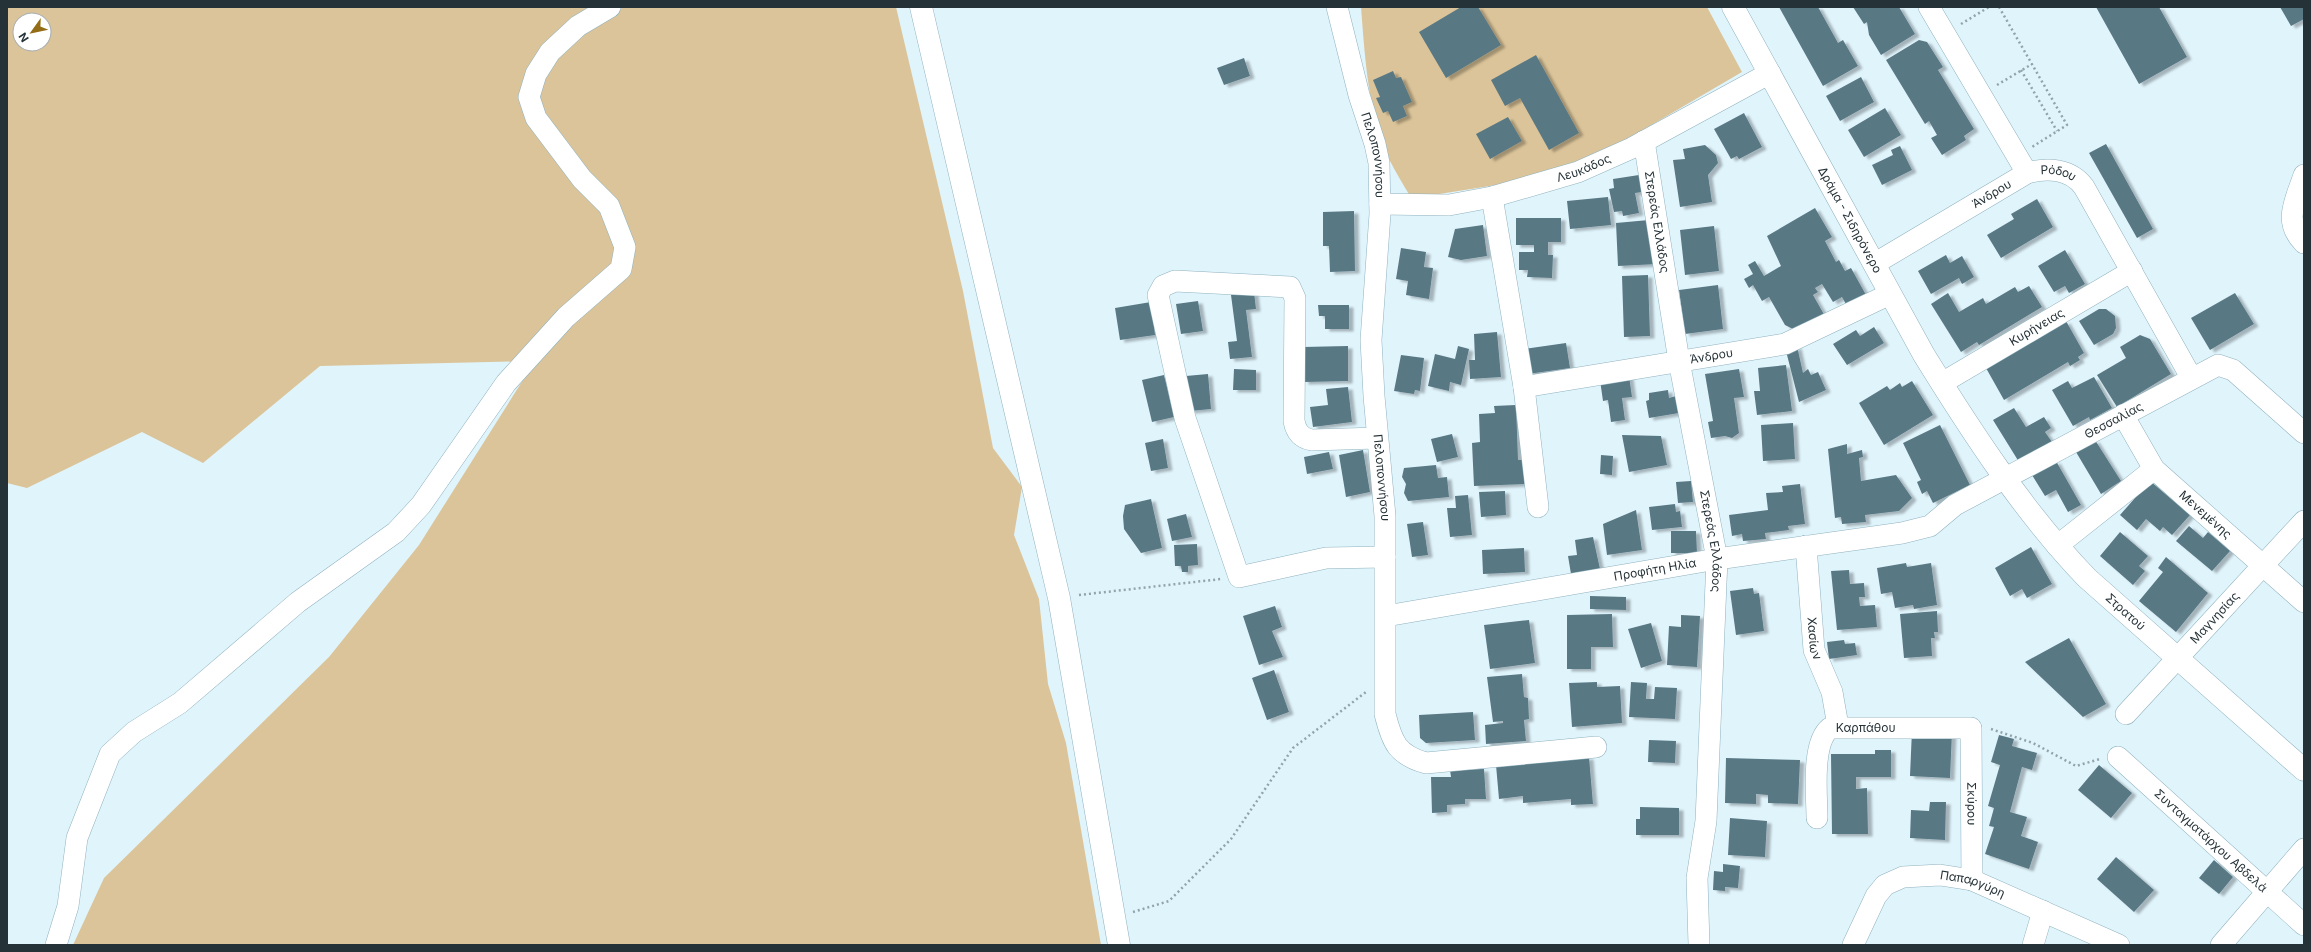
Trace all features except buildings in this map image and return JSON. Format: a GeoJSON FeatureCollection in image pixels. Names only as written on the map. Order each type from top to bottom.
{"type":"FeatureCollection","features":[{"type":"Feature","properties":{"kind":"street"},"geometry":{"type":"LineString","coordinates":[[56,945],[68,906],[78,838],[110,754],[134,732],[180,703],[298,602],[396,532],[421,505],[506,382],[566,317],[621,269],[625,247],[609,206],[582,179],[536,118],[529,97],[536,74],[550,52],[578,26],[610,7]]}},
{"type":"Feature","properties":{"kind":"street"},"geometry":{"type":"LineString","coordinates":[[921,7],[1059,598],[1119,945]]}},
{"type":"Feature","properties":{"kind":"street","name":"Πελοποννήσου"},"geometry":{"type":"LineString","coordinates":[[1337,7],[1359,95],[1377,154],[1380,204],[1371,340],[1377,438],[1384,498],[1386,557],[1385,714],[1390,734],[1399,748],[1411,759],[1426,763],[1596,747]]}},
{"type":"Feature","properties":{"kind":"street","name":"Δράμα - Σιδηρόνερο"},"geometry":{"type":"LineString","coordinates":[[1732,7],[1890,294],[1942,383],[1972,430]]}},
{"type":"Feature","properties":{"kind":"street","name":"Ρόδου"},"geometry":{"type":"LineString","coordinates":[[1929,7],[2027,173],[2037,171],[2057,171],[2067,173],[2079,180],[2191,377]]}},
{"type":"Feature","properties":{"kind":"street","name":"Λευκάδος"},"geometry":{"type":"LineString","coordinates":[[1380,204],[1449,205],[1492,197],[1578,172],[1644,141],[1770,74]]}},
{"type":"Feature","properties":{"kind":"street","name":"Στερεάς Ελλάδος"},"geometry":{"type":"LineString","coordinates":[[1644,141],[1679,361],[1717,559],[1706,822],[1697,878],[1699,945]]}},
{"type":"Feature","properties":{"kind":"street","name":"Άνδρου"},"geometry":{"type":"LineString","coordinates":[[1874,264],[2027,173]]}},
{"type":"Feature","properties":{"kind":"street"},"geometry":{"type":"LineString","coordinates":[[2304,175],[2291,215],[2296,235],[2304,243]]}},
{"type":"Feature","properties":{"kind":"street"},"geometry":{"type":"LineString","coordinates":[[1492,197],[1524,387],[1538,507]]}},
{"type":"Feature","properties":{"kind":"street","name":"Κυρήνειας"},"geometry":{"type":"LineString","coordinates":[[1942,383],[2132,271]]}},
{"type":"Feature","properties":{"kind":"street"},"geometry":{"type":"LineString","coordinates":[[1377,438],[1312,440],[1305,438],[1296,430],[1294,421],[1295,298],[1290,287],[1175,281],[1163,286],[1158,295],[1185,418],[1239,577],[1326,558],[1386,557]]}},
{"type":"Feature","properties":{"kind":"street","name":"Άνδρου"},"geometry":{"type":"LineString","coordinates":[[1524,387],[1785,344],[1890,294]]}},
{"type":"Feature","properties":{"kind":"street","name":"Θεσσαλίας"},"geometry":{"type":"LineString","coordinates":[[2007,478],[2191,377],[2222,364],[2233,370],[2304,433]]}},
{"type":"Feature","properties":{"kind":"street","name":"Μενεμένης"},"geometry":{"type":"LineString","coordinates":[[2123,415],[2154,469],[2304,602]]}},
{"type":"Feature","properties":{"kind":"street","name":"Στρατού"},"geometry":{"type":"LineString","coordinates":[[1972,430],[2057,546],[2095,586],[2304,770]]}},
{"type":"Feature","properties":{"kind":"street"},"geometry":{"type":"LineString","coordinates":[[2057,546],[2154,469]]}},
{"type":"Feature","properties":{"kind":"street","name":"Προφήτη Ηλία"},"geometry":{"type":"LineString","coordinates":[[1386,616],[1717,559],[1902,533],[1930,526],[1955,505],[2007,478]]}},
{"type":"Feature","properties":{"kind":"street","name":"Μαγνησίας"},"geometry":{"type":"LineString","coordinates":[[2126,714],[2304,520]]}},
{"type":"Feature","properties":{"kind":"street","name":"Χασίων"},"geometry":{"type":"LineString","coordinates":[[1806,546],[1814,650],[1832,692],[1838,726]]}},
{"type":"Feature","properties":{"kind":"street","name":"Καρπάθου"},"geometry":{"type":"LineString","coordinates":[[1817,818],[1818,754],[1825,733],[1830,728],[1838,726],[1971,728]]}},
{"type":"Feature","properties":{"kind":"street","name":"Σκύρου"},"geometry":{"type":"LineString","coordinates":[[1971,728],[1972,880]]}},
{"type":"Feature","properties":{"kind":"street","name":"Συνταγματάρχου Αβδελά"},"geometry":{"type":"LineString","coordinates":[[2118,757],[2304,926]]}},
{"type":"Feature","properties":{"kind":"street"},"geometry":{"type":"LineString","coordinates":[[2221,945],[2304,850]]}},
{"type":"Feature","properties":{"kind":"street","name":"Παπαργύρη"},"geometry":{"type":"LineString","coordinates":[[1853,945],[1876,896],[1892,880],[1904,877],[1940,875],[1972,880],[2119,945]]}},
{"type":"Feature","properties":{"kind":"street"},"geometry":{"type":"LineString","coordinates":[[2033,945],[2043,911]]}},
{"type":"Feature","properties":{"kind":"path"},"geometry":{"type":"LineString","coordinates":[[1957,26],[1989,7]]}},
{"type":"Feature","properties":{"kind":"path"},"geometry":{"type":"LineString","coordinates":[[1999,7],[2067,125],[2029,149]]}},
{"type":"Feature","properties":{"kind":"path"},"geometry":{"type":"LineString","coordinates":[[1993,87],[2032,64]]}},
{"type":"Feature","properties":{"kind":"path"},"geometry":{"type":"LineString","coordinates":[[2021,70],[2057,132]]}},
{"type":"Feature","properties":{"kind":"path"},"geometry":{"type":"LineString","coordinates":[[1059,598],[1239,577]]}},
{"type":"Feature","properties":{"kind":"path"},"geometry":{"type":"LineString","coordinates":[[1114,918],[1169,900],[1231,839],[1293,748],[1385,674]]}},
{"type":"Feature","properties":{"kind":"path"},"geometry":{"type":"LineString","coordinates":[[1971,728],[1988,728],[2033,743],[2076,766],[2097,759],[2118,757]]}},
{"type":"Feature","properties":{"kind":"shaded area"},"geometry":{"type":"Polygon","coordinates":[[[7,7],[896,7],[963,291],[993,448],[1022,487],[1014,535],[1039,599],[1048,684],[1066,743],[1101,945],[73,945],[104,878],[329,657],[419,545],[535,361],[320,366],[203,463],[142,432],[27,488],[7,483],[7,7]]]}},
{"type":"Feature","properties":{"kind":"shaded area"},"geometry":{"type":"Polygon","coordinates":[[[1361,7],[1707,7],[1742,72],[1607,151],[1515,182],[1433,195],[1410,196],[1390,161],[1372,105],[1366,66],[1361,7]]]}}]}
